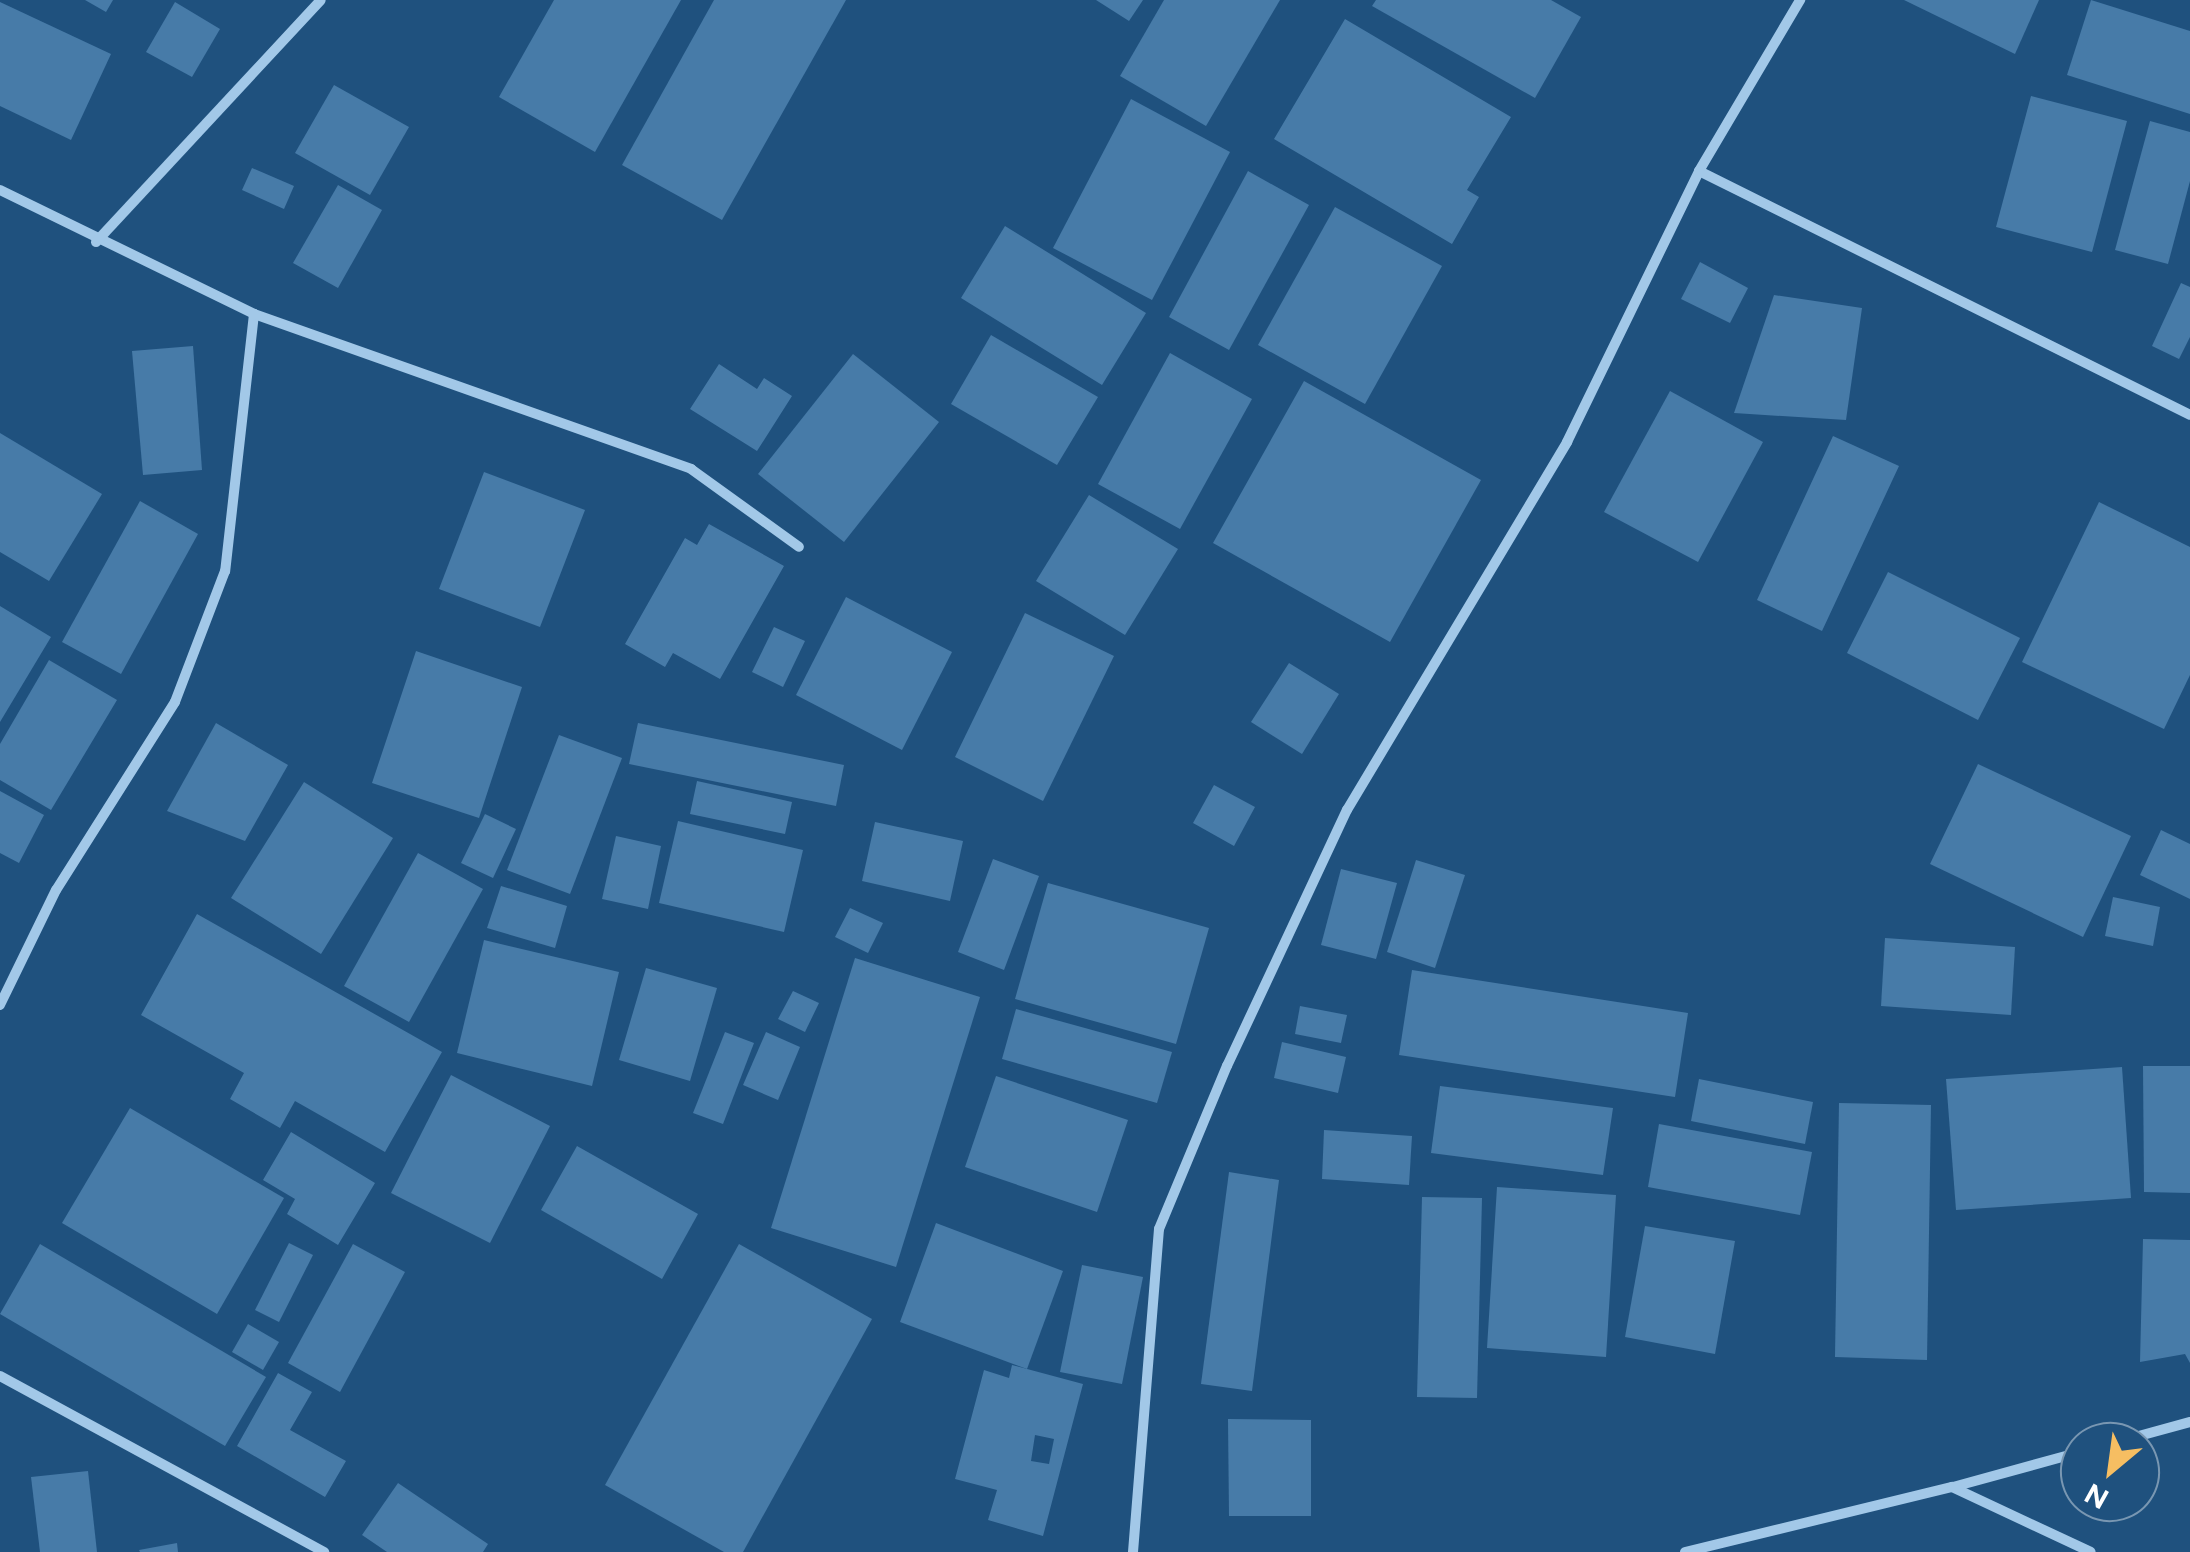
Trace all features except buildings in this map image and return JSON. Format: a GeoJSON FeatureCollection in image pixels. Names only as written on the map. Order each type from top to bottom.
{"type":"FeatureCollection","features":[{"type":"Feature","properties":{"kind":"street"},"geometry":{"type":"LineString","coordinates":[[96,242],[321,0]]}},
{"type":"Feature","properties":{"kind":"street"},"geometry":{"type":"LineString","coordinates":[[1133,1552],[1158,1229],[1347,810],[1567,442],[1700,171],[1800,0]]}},
{"type":"Feature","properties":{"kind":"street"},"geometry":{"type":"LineString","coordinates":[[1700,171],[2190,415]]}},
{"type":"Feature","properties":{"kind":"street"},"geometry":{"type":"LineString","coordinates":[[0,190],[96,242],[254,314],[691,469],[798,547]]}},
{"type":"Feature","properties":{"kind":"street"},"geometry":{"type":"LineString","coordinates":[[0,1005],[56,890],[175,702],[225,571],[254,314]]}},
{"type":"Feature","properties":{"kind":"street"},"geometry":{"type":"LineString","coordinates":[[0,1376],[324,1552]]}},
{"type":"Feature","properties":{"kind":"street"},"geometry":{"type":"LineString","coordinates":[[2160,1430],[2190,1422]]}},
{"type":"Feature","properties":{"kind":"street"},"geometry":{"type":"LineString","coordinates":[[1685,1552],[2060,1457]]}},
{"type":"Feature","properties":{"kind":"street"},"geometry":{"type":"LineString","coordinates":[[1952,1487],[2091,1552]]}}]}
